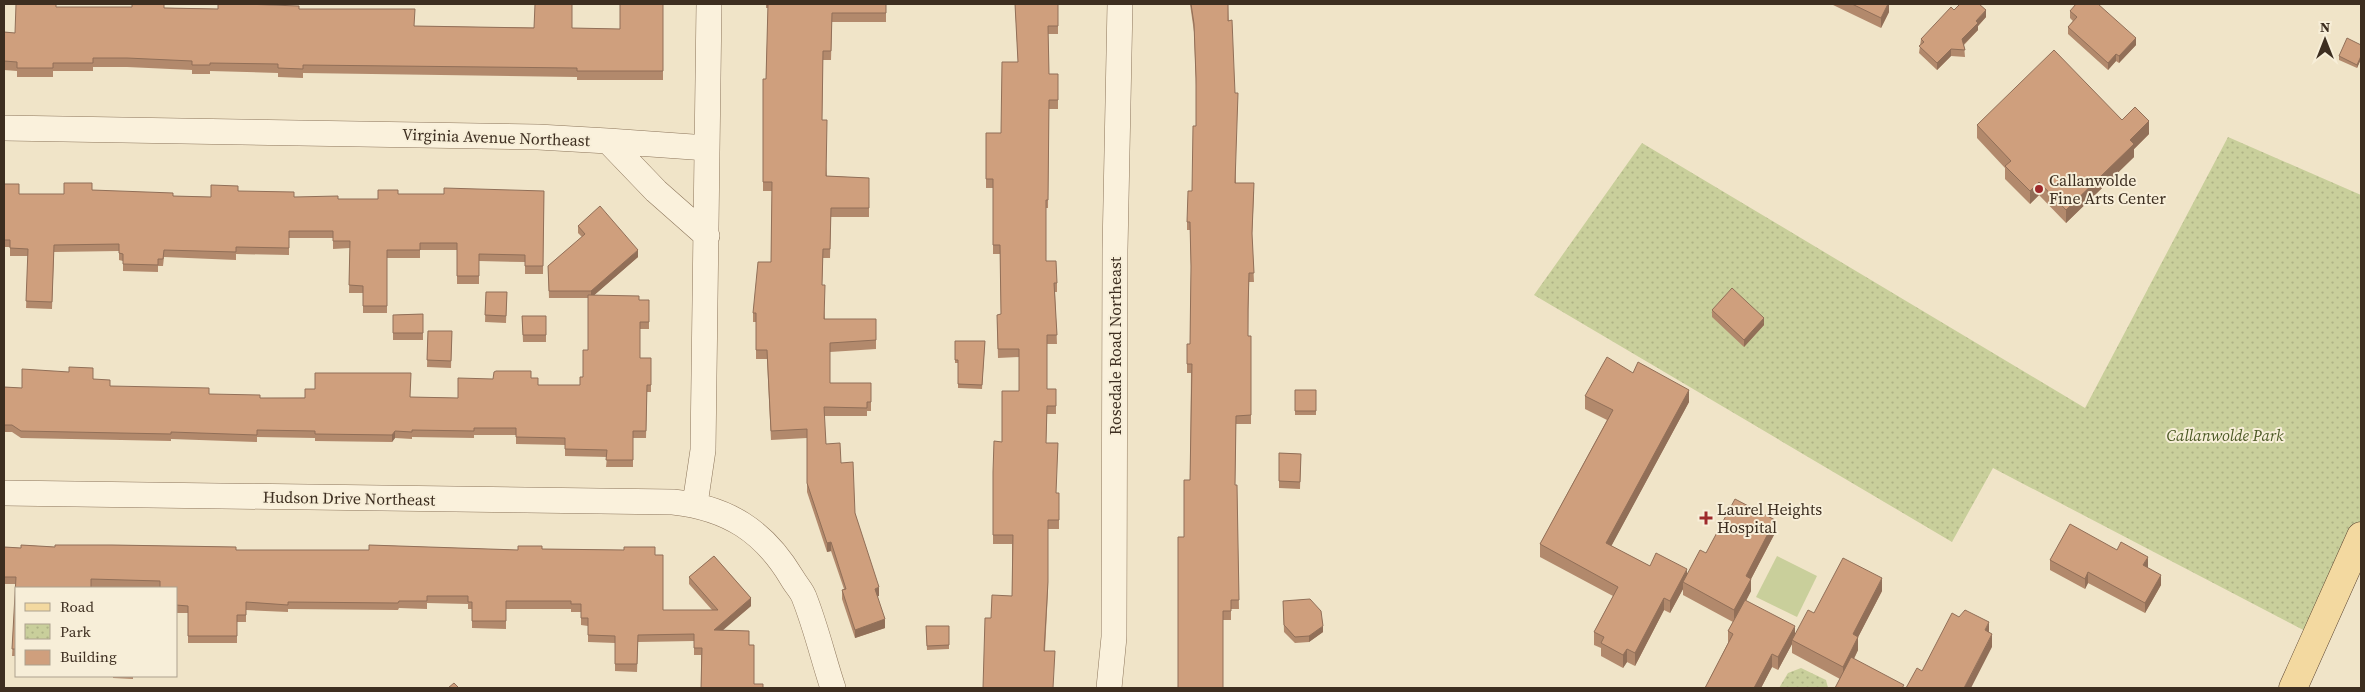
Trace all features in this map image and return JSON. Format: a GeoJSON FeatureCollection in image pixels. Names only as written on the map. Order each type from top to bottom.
{"type":"FeatureCollection","features":[{"type":"Feature","properties":{"kind":"main road"},"geometry":{"type":"LineString","coordinates":[[2293,688],[2361,536]]}},
{"type":"Feature","properties":{"kind":"street"},"geometry":{"type":"LineString","coordinates":[[710,4],[702,450],[695,504],[730,516],[764,540],[780,559],[804,595],[833,688]]}},
{"type":"Feature","properties":{"kind":"street","name":"Rosedale Road Northeast"},"geometry":{"type":"LineString","coordinates":[[1109,688],[1114,637],[1115,250],[1120,4]]}},
{"type":"Feature","properties":{"kind":"street","name":"Virginia Avenue Northeast"},"geometry":{"type":"LineString","coordinates":[[4,128],[538,137],[608,141],[656,191],[706,236]]}},
{"type":"Feature","properties":{"kind":"street"},"geometry":{"type":"LineString","coordinates":[[608,141],[707,148]]}},
{"type":"Feature","properties":{"kind":"street","name":"Hudson Drive Northeast"},"geometry":{"type":"LineString","coordinates":[[4,493],[673,502],[695,504]]}},
{"type":"Feature","properties":{"kind":"green space","name":"Callanwolde Park"},"geometry":{"type":"Polygon","coordinates":[[[2228,137],[2361,195],[2361,533],[2313,635],[1993,468],[1952,542],[1534,295],[1642,143],[2085,408],[2228,137]]]}},
{"type":"Feature","properties":{"kind":"green space"},"geometry":{"type":"Polygon","coordinates":[[[1777,556],[1817,576],[1797,617],[1756,597],[1777,556]]]}},
{"type":"Feature","properties":{"kind":"green space"},"geometry":{"type":"Polygon","coordinates":[[[1801,668],[1826,680],[1828,688],[1779,688],[1788,673],[1801,668]]]}},
{"type":"Feature","properties":{"kind":"building"},"geometry":{"type":"Polygon","coordinates":[[[16,4],[56,4],[56,7],[132,7],[132,4],[164,4],[164,8],[218,9],[218,4],[243,4],[299,6],[299,9],[415,9],[414,26],[534,28],[535,4],[572,4],[572,28],[620,29],[620,4],[663,4],[663,71],[577,71],[577,68],[303,65],[303,69],[278,68],[278,64],[210,63],[210,65],[192,65],[192,61],[127,58],[93,58],[93,63],[53,63],[53,68],[17,68],[17,62],[4,61],[4,32],[15,33],[16,4]]]}},
{"type":"Feature","properties":{"kind":"building"},"geometry":{"type":"Polygon","coordinates":[[[768,4],[886,4],[886,13],[832,13],[831,51],[823,51],[822,120],[827,120],[826,176],[869,178],[869,208],[831,208],[830,249],[823,249],[822,285],[825,285],[824,319],[876,319],[876,340],[830,343],[830,383],[871,383],[871,402],[867,402],[867,408],[824,407],[826,444],[840,443],[841,463],[853,462],[855,513],[879,587],[875,589],[885,619],[855,630],[842,590],[846,589],[831,542],[827,543],[807,483],[807,429],[771,431],[767,350],[756,350],[756,313],[753,313],[758,262],[771,262],[772,182],[763,182],[763,79],[766,79],[768,4]]]}},
{"type":"Feature","properties":{"kind":"building"},"geometry":{"type":"Polygon","coordinates":[[[1015,4],[1058,4],[1058,26],[1048,26],[1049,74],[1058,74],[1058,100],[1049,100],[1048,200],[1046,200],[1046,261],[1056,261],[1057,283],[1054,283],[1057,335],[1047,335],[1047,389],[1056,389],[1056,406],[1047,406],[1046,443],[1058,443],[1056,493],[1059,493],[1059,520],[1048,520],[1048,582],[1044,651],[1055,651],[1053,688],[983,688],[985,618],[991,618],[992,595],[1012,596],[1013,535],[993,535],[993,472],[994,441],[1002,442],[1002,391],[1019,391],[1019,349],[998,349],[997,315],[1001,314],[1000,245],[993,245],[993,179],[986,179],[986,133],[1001,133],[1002,62],[1018,62],[1015,4]]]}},
{"type":"Feature","properties":{"kind":"building"},"geometry":{"type":"Polygon","coordinates":[[[1191,4],[1228,4],[1228,21],[1232,20],[1235,93],[1238,93],[1235,183],[1254,183],[1252,233],[1254,273],[1249,273],[1248,309],[1248,336],[1251,336],[1251,415],[1236,416],[1235,485],[1237,485],[1239,600],[1231,600],[1231,611],[1223,611],[1223,688],[1178,688],[1178,537],[1184,537],[1184,480],[1190,480],[1192,364],[1187,364],[1187,344],[1190,344],[1191,266],[1190,222],[1187,222],[1188,191],[1192,191],[1193,126],[1196,126],[1194,24],[1191,4]]]}},
{"type":"Feature","properties":{"kind":"building"},"geometry":{"type":"Polygon","coordinates":[[[1852,4],[1888,4],[1881,18],[1852,4]]]}},
{"type":"Feature","properties":{"kind":"building"},"geometry":{"type":"Polygon","coordinates":[[[1960,4],[1979,4],[1986,10],[1976,21],[1978,23],[1962,39],[1965,50],[1951,49],[1937,63],[1919,46],[1924,42],[1921,39],[1951,7],[1954,10],[1960,4]]]}},
{"type":"Feature","properties":{"kind":"building"},"geometry":{"type":"Polygon","coordinates":[[[2076,4],[2098,4],[2136,38],[2119,56],[2116,54],[2108,63],[2068,27],[2077,17],[2070,11],[2076,4]]]}},
{"type":"Feature","properties":{"kind":"building"},"geometry":{"type":"Polygon","coordinates":[[[2347,38],[2361,45],[2361,56],[2357,65],[2339,56],[2347,38]]]}},
{"type":"Feature","properties":{"kind":"building"},"geometry":{"type":"Polygon","coordinates":[[[2054,50],[2122,120],[2135,107],[2149,121],[2130,140],[2134,144],[2066,210],[2039,182],[2030,191],[2005,166],[2011,161],[1977,125],[2054,50]]]}},
{"type":"Feature","properties":{"kind":"building"},"geometry":{"type":"Polygon","coordinates":[[[64,183],[92,183],[92,190],[173,193],[173,196],[211,197],[211,185],[238,186],[238,191],[294,192],[294,197],[338,196],[338,199],[378,199],[378,190],[398,190],[398,194],[444,194],[444,188],[544,191],[543,266],[525,266],[525,255],[479,254],[479,276],[457,276],[457,243],[420,243],[420,250],[387,250],[387,306],[363,306],[363,286],[349,285],[350,241],[333,241],[333,231],[289,231],[289,248],[236,247],[236,252],[164,250],[163,259],[158,259],[158,265],[123,264],[123,254],[119,253],[119,244],[54,245],[52,302],[26,301],[28,249],[10,248],[10,240],[4,240],[4,184],[19,184],[19,194],[64,194],[64,183]]]}},
{"type":"Feature","properties":{"kind":"building"},"geometry":{"type":"Polygon","coordinates":[[[600,206],[638,250],[591,291],[549,291],[548,266],[585,234],[578,226],[600,206]]]}},
{"type":"Feature","properties":{"kind":"building"},"geometry":{"type":"Polygon","coordinates":[[[1732,288],[1764,318],[1744,340],[1712,310],[1732,288]]]}},
{"type":"Feature","properties":{"kind":"building"},"geometry":{"type":"Polygon","coordinates":[[[486,292],[507,292],[506,316],[485,315],[486,292]]]}},
{"type":"Feature","properties":{"kind":"building"},"geometry":{"type":"Polygon","coordinates":[[[588,295],[639,296],[639,300],[649,300],[649,322],[640,322],[640,358],[651,358],[651,385],[647,385],[646,431],[633,431],[633,460],[606,460],[607,450],[565,449],[565,438],[516,437],[516,428],[474,428],[474,431],[412,430],[412,432],[395,431],[392,435],[315,434],[315,431],[257,430],[257,435],[171,432],[171,434],[21,431],[12,425],[4,425],[4,387],[22,388],[22,369],[69,372],[69,367],[93,368],[93,379],[110,380],[110,386],[209,388],[209,394],[260,395],[260,398],[305,398],[305,389],[315,389],[315,373],[411,373],[410,397],[458,398],[458,378],[493,379],[494,372],[496,371],[531,371],[531,378],[538,378],[538,385],[580,385],[580,377],[583,377],[583,350],[588,350],[588,295]]]}},
{"type":"Feature","properties":{"kind":"building"},"geometry":{"type":"Polygon","coordinates":[[[423,314],[423,333],[393,333],[393,315],[423,314]]]}},
{"type":"Feature","properties":{"kind":"building"},"geometry":{"type":"Polygon","coordinates":[[[522,316],[546,316],[546,335],[523,335],[522,316]]]}},
{"type":"Feature","properties":{"kind":"building"},"geometry":{"type":"Polygon","coordinates":[[[428,331],[452,331],[451,361],[427,360],[428,331]]]}},
{"type":"Feature","properties":{"kind":"building"},"geometry":{"type":"Polygon","coordinates":[[[955,341],[985,341],[982,385],[958,384],[958,360],[955,360],[955,341]]]}},
{"type":"Feature","properties":{"kind":"building"},"geometry":{"type":"Polygon","coordinates":[[[1607,357],[1633,373],[1638,362],[1689,390],[1606,543],[1650,566],[1656,553],[1687,569],[1670,601],[1664,598],[1635,653],[1627,649],[1623,655],[1601,643],[1604,637],[1594,632],[1618,587],[1540,544],[1613,410],[1585,396],[1607,357]]]}},
{"type":"Feature","properties":{"kind":"building"},"geometry":{"type":"Polygon","coordinates":[[[1295,390],[1316,390],[1316,411],[1295,411],[1295,390]]]}},
{"type":"Feature","properties":{"kind":"building"},"geometry":{"type":"Polygon","coordinates":[[[1279,453],[1301,454],[1300,482],[1279,481],[1279,453]]]}},
{"type":"Feature","properties":{"kind":"building"},"geometry":{"type":"Polygon","coordinates":[[[1735,499],[1775,520],[1746,576],[1751,579],[1734,610],[1683,582],[1700,550],[1706,553],[1735,499]]]}},
{"type":"Feature","properties":{"kind":"building"},"geometry":{"type":"Polygon","coordinates":[[[2070,524],[2117,550],[2121,542],[2148,557],[2143,565],[2161,575],[2145,603],[2088,572],[2085,579],[2050,560],[2070,524]]]}},
{"type":"Feature","properties":{"kind":"building"},"geometry":{"type":"Polygon","coordinates":[[[21,545],[55,547],[55,545],[112,545],[236,547],[236,550],[369,550],[369,545],[518,550],[518,546],[542,546],[542,549],[624,550],[624,547],[655,547],[655,555],[663,555],[663,610],[718,610],[689,577],[714,556],[751,598],[714,630],[749,631],[749,645],[754,645],[754,684],[763,684],[763,688],[701,688],[702,648],[694,648],[694,634],[638,635],[637,664],[615,664],[615,636],[588,635],[588,618],[581,618],[581,604],[571,604],[571,601],[506,601],[506,621],[472,621],[472,602],[468,602],[468,596],[427,596],[427,601],[399,601],[398,603],[288,602],[288,605],[246,602],[246,615],[237,615],[237,636],[188,636],[188,606],[178,605],[178,587],[160,587],[160,581],[91,579],[91,587],[15,587],[16,577],[4,577],[4,547],[21,548],[21,545]]]}},
{"type":"Feature","properties":{"kind":"building"},"geometry":{"type":"Polygon","coordinates":[[[1843,558],[1882,578],[1853,634],[1858,637],[1843,667],[1792,640],[1808,610],[1814,613],[1843,558]]]}},
{"type":"Feature","properties":{"kind":"building"},"geometry":{"type":"Polygon","coordinates":[[[15,595],[15,649],[12,649],[15,595]]]}},
{"type":"Feature","properties":{"kind":"building"},"geometry":{"type":"Polygon","coordinates":[[[1310,599],[1321,611],[1323,626],[1309,636],[1295,637],[1284,625],[1283,601],[1310,599]]]}},
{"type":"Feature","properties":{"kind":"building"},"geometry":{"type":"Polygon","coordinates":[[[1745,600],[1795,626],[1778,657],[1772,654],[1754,688],[1705,688],[1733,634],[1728,631],[1745,600]]]}},
{"type":"Feature","properties":{"kind":"building"},"geometry":{"type":"Polygon","coordinates":[[[1965,610],[1989,622],[1985,630],[1992,634],[1964,688],[1906,688],[1917,668],[1922,671],[1952,613],[1959,617],[1965,610]]]}},
{"type":"Feature","properties":{"kind":"building"},"geometry":{"type":"Polygon","coordinates":[[[926,626],[949,626],[949,645],[927,646],[926,626]]]}},
{"type":"Feature","properties":{"kind":"building"},"geometry":{"type":"Polygon","coordinates":[[[1851,657],[1904,685],[1902,688],[1835,688],[1851,657]]]}},
{"type":"Feature","properties":{"kind":"building"},"geometry":{"type":"Polygon","coordinates":[[[454,683],[459,688],[448,688],[454,683]]]}},
{"type":"Feature","properties":{"kind":"place","name":"Callanwolde Fine Arts Center"},"geometry":{"type":"Point","coordinates":[2039,189]}},
{"type":"Feature","properties":{"kind":"place","name":"Laurel Heights Hospital"},"geometry":{"type":"Point","coordinates":[1706,518]}}]}
